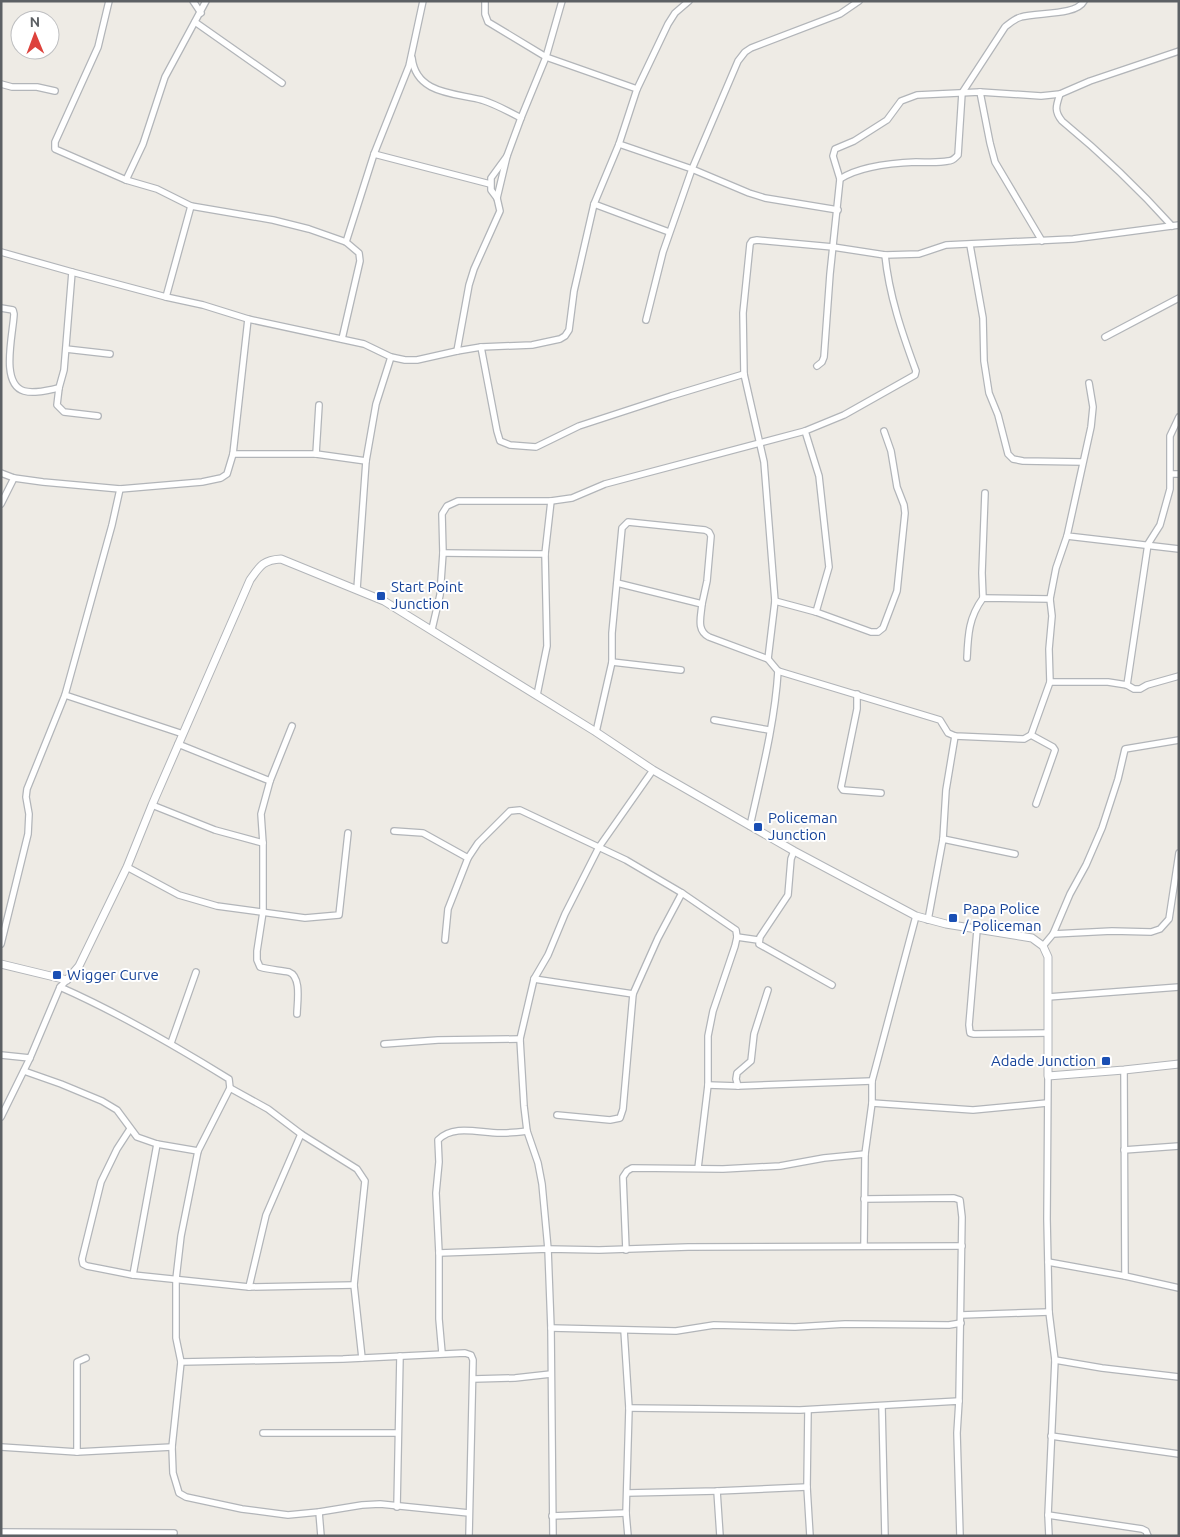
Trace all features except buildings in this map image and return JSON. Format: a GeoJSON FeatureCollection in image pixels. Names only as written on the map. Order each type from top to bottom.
{"type":"FeatureCollection","features":[{"type":"Feature","properties":{"kind":"street"},"geometry":{"type":"LineString","coordinates":[[109,1],[98,48],[54,144],[54,149],[126,180],[157,189],[191,206],[273,220],[309,229],[346,242],[359,253],[360,261],[342,339]]}},
{"type":"Feature","properties":{"kind":"street"},"geometry":{"type":"LineString","coordinates":[[193,1],[200,13]]}},
{"type":"Feature","properties":{"kind":"street"},"geometry":{"type":"LineString","coordinates":[[126,180],[143,144],[165,77],[206,1]]}},
{"type":"Feature","properties":{"kind":"street"},"geometry":{"type":"LineString","coordinates":[[346,242],[374,154],[405,78],[423,1]]}},
{"type":"Feature","properties":{"kind":"street"},"geometry":{"type":"LineString","coordinates":[[485,1],[485,14],[488,22],[546,57],[637,89]]}},
{"type":"Feature","properties":{"kind":"street"},"geometry":{"type":"LineString","coordinates":[[497,198],[507,156],[546,57],[562,1]]}},
{"type":"Feature","properties":{"kind":"street"},"geometry":{"type":"LineString","coordinates":[[1,252],[166,297],[203,305],[248,319],[372,347],[405,360],[417,360],[481,347],[532,345],[560,338],[565,336],[569,330],[574,291],[594,204],[619,144],[637,89],[668,24],[675,14],[689,1]]}},
{"type":"Feature","properties":{"kind":"street"},"geometry":{"type":"LineString","coordinates":[[646,320],[669,232],[692,169],[738,61],[744,52],[840,14],[859,1]]}},
{"type":"Feature","properties":{"kind":"street"},"geometry":{"type":"LineString","coordinates":[[840,180],[860,170],[887,165],[949,161],[954,159],[958,155],[962,93],[1005,27],[1012,20],[1022,16],[1074,10],[1082,5],[1084,1]]}},
{"type":"Feature","properties":{"kind":"street"},"geometry":{"type":"LineString","coordinates":[[195,22],[282,83]]}},
{"type":"Feature","properties":{"kind":"street"},"geometry":{"type":"LineString","coordinates":[[817,366],[824,357],[833,246],[838,210],[840,180],[834,156],[835,148],[854,141],[887,120],[902,101],[918,95],[980,92],[1041,96],[1060,94],[1090,81],[1179,50]]}},
{"type":"Feature","properties":{"kind":"street"},"geometry":{"type":"LineString","coordinates":[[412,54],[414,71],[418,78],[430,87],[483,100],[521,118]]}},
{"type":"Feature","properties":{"kind":"street"},"geometry":{"type":"LineString","coordinates":[[1,84],[12,87],[38,87],[55,91]]}},
{"type":"Feature","properties":{"kind":"street"},"geometry":{"type":"LineString","coordinates":[[980,92],[995,162],[1042,241]]}},
{"type":"Feature","properties":{"kind":"street"},"geometry":{"type":"LineString","coordinates":[[1060,94],[1055,107],[1062,121],[1103,154],[1134,184],[1172,226]]}},
{"type":"Feature","properties":{"kind":"street"},"geometry":{"type":"LineString","coordinates":[[619,144],[692,169],[765,198],[838,210]]}},
{"type":"Feature","properties":{"kind":"street"},"geometry":{"type":"LineString","coordinates":[[374,154],[490,184]]}},
{"type":"Feature","properties":{"kind":"street"},"geometry":{"type":"LineString","coordinates":[[457,351],[469,285],[474,269],[498,216],[499,205],[490,184],[494,173],[507,156]]}},
{"type":"Feature","properties":{"kind":"street"},"geometry":{"type":"LineString","coordinates":[[594,204],[669,232]]}},
{"type":"Feature","properties":{"kind":"street"},"geometry":{"type":"LineString","coordinates":[[166,297],[191,206]]}},
{"type":"Feature","properties":{"kind":"street"},"geometry":{"type":"LineString","coordinates":[[768,659],[775,601],[764,462],[744,374],[744,313],[750,244],[752,241],[833,246],[885,255],[919,254],[946,246],[1072,239],[1179,225]]}},
{"type":"Feature","properties":{"kind":"street"},"geometry":{"type":"LineString","coordinates":[[970,245],[983,318],[984,361],[989,392],[998,415],[1008,454],[1013,459],[1022,461],[1082,462]]}},
{"type":"Feature","properties":{"kind":"street"},"geometry":{"type":"LineString","coordinates":[[432,629],[440,594],[443,553],[442,514],[447,506],[458,501],[551,501],[572,498],[605,484],[805,431],[844,415],[915,375],[916,371],[889,287],[885,255]]}},
{"type":"Feature","properties":{"kind":"street"},"geometry":{"type":"LineString","coordinates":[[72,272],[64,370],[57,405],[61,410],[68,413],[98,416]]}},
{"type":"Feature","properties":{"kind":"street"},"geometry":{"type":"LineString","coordinates":[[1105,337],[1179,298]]}},
{"type":"Feature","properties":{"kind":"street"},"geometry":{"type":"LineString","coordinates":[[1,308],[13,310],[14,314],[6,360],[6,374],[12,384],[24,391],[59,388]]}},
{"type":"Feature","properties":{"kind":"street"},"geometry":{"type":"LineString","coordinates":[[1,473],[14,478],[120,489],[202,482],[221,478],[228,474],[233,454],[248,319]]}},
{"type":"Feature","properties":{"kind":"street"},"geometry":{"type":"LineString","coordinates":[[481,347],[497,431],[500,441],[510,446],[536,447],[579,426],[744,374]]}},
{"type":"Feature","properties":{"kind":"street"},"geometry":{"type":"LineString","coordinates":[[66,349],[110,354]]}},
{"type":"Feature","properties":{"kind":"street"},"geometry":{"type":"LineString","coordinates":[[357,589],[366,461],[376,404],[391,356]]}},
{"type":"Feature","properties":{"kind":"street"},"geometry":{"type":"LineString","coordinates":[[596,732],[612,662],[612,632],[622,528],[628,522],[710,532],[707,581],[702,604],[700,629],[709,638],[768,659],[778,671],[940,720],[948,733],[955,736],[1024,739],[1031,735],[1050,682],[1049,649],[1052,616],[1050,599],[1056,568],[1067,536],[1090,427],[1093,407],[1089,383]]}},
{"type":"Feature","properties":{"kind":"street"},"geometry":{"type":"LineString","coordinates":[[316,454],[319,405]]}},
{"type":"Feature","properties":{"kind":"street"},"geometry":{"type":"LineString","coordinates":[[1127,685],[1148,544],[1160,525],[1170,489],[1170,436],[1179,416]]}},
{"type":"Feature","properties":{"kind":"street"},"geometry":{"type":"LineString","coordinates":[[805,431],[819,476],[829,567],[816,612]]}},
{"type":"Feature","properties":{"kind":"street"},"geometry":{"type":"LineString","coordinates":[[775,601],[816,612],[871,632],[878,632],[883,628],[897,591],[905,513],[897,486],[891,451],[884,431]]}},
{"type":"Feature","properties":{"kind":"street"},"geometry":{"type":"LineString","coordinates":[[233,454],[316,454],[366,461]]}},
{"type":"Feature","properties":{"kind":"street"},"geometry":{"type":"LineString","coordinates":[[1171,474],[1179,474]]}},
{"type":"Feature","properties":{"kind":"street"},"geometry":{"type":"LineString","coordinates":[[1,504],[14,478]]}},
{"type":"Feature","properties":{"kind":"street"},"geometry":{"type":"LineString","coordinates":[[1,944],[28,834],[27,789],[65,695],[112,525],[120,489]]}},
{"type":"Feature","properties":{"kind":"street"},"geometry":{"type":"LineString","coordinates":[[967,658],[968,635],[974,610],[983,598],[982,573],[986,493]]}},
{"type":"Feature","properties":{"kind":"street"},"geometry":{"type":"LineString","coordinates":[[537,695],[547,646],[545,554],[551,501]]}},
{"type":"Feature","properties":{"kind":"street"},"geometry":{"type":"LineString","coordinates":[[1067,536],[1179,549]]}},
{"type":"Feature","properties":{"kind":"street"},"geometry":{"type":"LineString","coordinates":[[443,553],[545,554]]}},
{"type":"Feature","properties":{"kind":"street"},"geometry":{"type":"LineString","coordinates":[[1,1117],[30,1058],[60,986],[79,966],[127,867],[178,744],[247,587],[262,565],[270,560],[281,559],[357,589],[384,601],[432,629],[654,770],[794,851],[916,916],[977,930],[1032,938],[1043,946],[1048,957],[1048,1262],[1049,1312],[1055,1360],[1048,1515],[1049,1536]]}},
{"type":"Feature","properties":{"kind":"street"},"geometry":{"type":"LineString","coordinates":[[617,584],[702,604]]}},
{"type":"Feature","properties":{"kind":"street"},"geometry":{"type":"LineString","coordinates":[[983,598],[1050,599]]}},
{"type":"Feature","properties":{"kind":"street"},"geometry":{"type":"LineString","coordinates":[[612,662],[681,670]]}},
{"type":"Feature","properties":{"kind":"street"},"geometry":{"type":"LineString","coordinates":[[750,826],[770,730],[778,671]]}},
{"type":"Feature","properties":{"kind":"street"},"geometry":{"type":"LineString","coordinates":[[1050,682],[1108,682],[1140,689],[1147,685],[1179,676]]}},
{"type":"Feature","properties":{"kind":"street"},"geometry":{"type":"LineString","coordinates":[[857,694],[857,709],[841,787],[844,790],[881,793]]}},
{"type":"Feature","properties":{"kind":"street"},"geometry":{"type":"LineString","coordinates":[[65,695],[183,734]]}},
{"type":"Feature","properties":{"kind":"street"},"geometry":{"type":"LineString","coordinates":[[714,720],[770,730]]}},
{"type":"Feature","properties":{"kind":"street"},"geometry":{"type":"LineString","coordinates":[[292,726],[270,781],[261,814],[263,912],[257,960],[260,967],[290,973],[295,977],[297,986],[297,1014]]}},
{"type":"Feature","properties":{"kind":"street"},"geometry":{"type":"LineString","coordinates":[[1031,735],[1053,747],[1054,750],[1036,804]]}},
{"type":"Feature","properties":{"kind":"street"},"geometry":{"type":"LineString","coordinates":[[928,920],[943,839],[946,790],[955,736]]}},
{"type":"Feature","properties":{"kind":"street"},"geometry":{"type":"LineString","coordinates":[[1043,946],[1053,934],[1102,828],[1118,779],[1125,749],[1179,740]]}},
{"type":"Feature","properties":{"kind":"street"},"geometry":{"type":"LineString","coordinates":[[178,744],[270,781]]}},
{"type":"Feature","properties":{"kind":"street"},"geometry":{"type":"LineString","coordinates":[[553,1536],[551,1328],[548,1249],[542,1184],[538,1163],[527,1131],[520,1038],[534,978],[548,955],[565,914],[600,847],[654,770]]}},
{"type":"Feature","properties":{"kind":"street"},"geometry":{"type":"LineString","coordinates":[[152,805],[215,830],[263,842]]}},
{"type":"Feature","properties":{"kind":"street"},"geometry":{"type":"LineString","coordinates":[[445,940],[448,909],[468,858],[478,843],[510,811],[520,810],[600,847],[682,893],[736,930],[738,937],[713,1011],[708,1036],[708,1085],[698,1168]]}},
{"type":"Feature","properties":{"kind":"street"},"geometry":{"type":"LineString","coordinates":[[394,831],[423,833],[468,858]]}},
{"type":"Feature","properties":{"kind":"street"},"geometry":{"type":"LineString","coordinates":[[127,867],[179,895],[217,906],[306,918],[339,915],[348,833]]}},
{"type":"Feature","properties":{"kind":"street"},"geometry":{"type":"LineString","coordinates":[[943,839],[1015,854]]}},
{"type":"Feature","properties":{"kind":"street"},"geometry":{"type":"LineString","coordinates":[[758,940],[788,895],[791,860],[794,851]]}},
{"type":"Feature","properties":{"kind":"street"},"geometry":{"type":"LineString","coordinates":[[1053,934],[1112,931],[1151,932],[1160,929],[1169,919],[1175,905],[1179,853]]}},
{"type":"Feature","properties":{"kind":"street"},"geometry":{"type":"LineString","coordinates":[[557,1115],[610,1120],[620,1118],[623,1109],[633,994],[658,938],[682,893]]}},
{"type":"Feature","properties":{"kind":"street"},"geometry":{"type":"LineString","coordinates":[[864,1246],[865,1154],[872,1103],[872,1082],[916,916]]}},
{"type":"Feature","properties":{"kind":"street"},"geometry":{"type":"LineString","coordinates":[[977,930],[969,1025],[970,1033],[1048,1034]]}},
{"type":"Feature","properties":{"kind":"street"},"geometry":{"type":"LineString","coordinates":[[738,937],[758,940]]}},
{"type":"Feature","properties":{"kind":"street"},"geometry":{"type":"LineString","coordinates":[[758,940],[758,944],[832,985]]}},
{"type":"Feature","properties":{"kind":"street"},"geometry":{"type":"LineString","coordinates":[[1,964],[67,980]]}},
{"type":"Feature","properties":{"kind":"street"},"geometry":{"type":"LineString","coordinates":[[171,1043],[196,972]]}},
{"type":"Feature","properties":{"kind":"street"},"geometry":{"type":"LineString","coordinates":[[534,978],[633,994]]}},
{"type":"Feature","properties":{"kind":"street"},"geometry":{"type":"LineString","coordinates":[[60,986],[97,1003],[171,1043],[229,1079],[230,1088],[198,1151],[176,1279],[176,1338],[181,1362],[172,1448],[173,1473],[179,1493],[186,1497],[242,1509],[288,1515],[320,1512],[362,1504],[380,1504],[469,1513]]}},
{"type":"Feature","properties":{"kind":"street"},"geometry":{"type":"LineString","coordinates":[[1048,996],[1179,987]]}},
{"type":"Feature","properties":{"kind":"street"},"geometry":{"type":"LineString","coordinates":[[738,1086],[737,1074],[753,1057],[754,1034],[768,990]]}},
{"type":"Feature","properties":{"kind":"street"},"geometry":{"type":"LineString","coordinates":[[384,1044],[438,1040],[520,1038]]}},
{"type":"Feature","properties":{"kind":"street"},"geometry":{"type":"LineString","coordinates":[[1,1054],[30,1058]]}},
{"type":"Feature","properties":{"kind":"street"},"geometry":{"type":"LineString","coordinates":[[1048,1076],[1179,1064]]}},
{"type":"Feature","properties":{"kind":"street"},"geometry":{"type":"LineString","coordinates":[[1124,1070],[1125,1276]]}},
{"type":"Feature","properties":{"kind":"street"},"geometry":{"type":"LineString","coordinates":[[24,1071],[102,1101],[118,1110],[130,1130],[137,1137],[157,1144],[198,1151]]}},
{"type":"Feature","properties":{"kind":"street"},"geometry":{"type":"LineString","coordinates":[[708,1085],[738,1086],[872,1082]]}},
{"type":"Feature","properties":{"kind":"street"},"geometry":{"type":"LineString","coordinates":[[230,1088],[268,1110],[357,1170],[365,1181],[354,1284],[362,1358]]}},
{"type":"Feature","properties":{"kind":"street"},"geometry":{"type":"LineString","coordinates":[[872,1103],[973,1110],[1047,1103]]}},
{"type":"Feature","properties":{"kind":"street"},"geometry":{"type":"LineString","coordinates":[[130,1130],[117,1149],[100,1182],[82,1259],[84,1264],[133,1274],[249,1287],[354,1284]]}},
{"type":"Feature","properties":{"kind":"street"},"geometry":{"type":"LineString","coordinates":[[442,1353],[439,1319],[439,1254],[436,1193],[439,1162],[438,1140],[444,1133],[457,1130],[504,1134],[527,1131]]}},
{"type":"Feature","properties":{"kind":"street"},"geometry":{"type":"LineString","coordinates":[[249,1287],[266,1215],[301,1134]]}},
{"type":"Feature","properties":{"kind":"street"},"geometry":{"type":"LineString","coordinates":[[133,1274],[157,1144]]}},
{"type":"Feature","properties":{"kind":"street"},"geometry":{"type":"LineString","coordinates":[[1124,1150],[1179,1146]]}},
{"type":"Feature","properties":{"kind":"street"},"geometry":{"type":"LineString","coordinates":[[626,1250],[623,1177],[626,1171],[632,1168],[723,1169],[780,1166],[824,1158],[865,1154]]}},
{"type":"Feature","properties":{"kind":"street"},"geometry":{"type":"LineString","coordinates":[[864,1199],[954,1198],[960,1200],[962,1246],[957,1433],[960,1536]]}},
{"type":"Feature","properties":{"kind":"street"},"geometry":{"type":"LineString","coordinates":[[439,1254],[548,1249],[626,1250],[688,1247],[962,1246]]}},
{"type":"Feature","properties":{"kind":"street"},"geometry":{"type":"LineString","coordinates":[[1048,1262],[1179,1288]]}},
{"type":"Feature","properties":{"kind":"street"},"geometry":{"type":"LineString","coordinates":[[961,1315],[1049,1312]]}},
{"type":"Feature","properties":{"kind":"street"},"geometry":{"type":"LineString","coordinates":[[551,1328],[676,1331],[714,1326],[796,1327],[845,1324],[949,1325],[961,1323]]}},
{"type":"Feature","properties":{"kind":"street"},"geometry":{"type":"LineString","coordinates":[[624,1330],[629,1408],[626,1513],[628,1536]]}},
{"type":"Feature","properties":{"kind":"street"},"geometry":{"type":"LineString","coordinates":[[181,1362],[362,1358],[465,1352],[471,1355],[473,1360],[473,1379],[469,1536]]}},
{"type":"Feature","properties":{"kind":"street"},"geometry":{"type":"LineString","coordinates":[[398,1507],[400,1356]]}},
{"type":"Feature","properties":{"kind":"street"},"geometry":{"type":"LineString","coordinates":[[77,1452],[77,1362],[86,1358]]}},
{"type":"Feature","properties":{"kind":"street"},"geometry":{"type":"LineString","coordinates":[[1055,1360],[1102,1368],[1179,1377]]}},
{"type":"Feature","properties":{"kind":"street"},"geometry":{"type":"LineString","coordinates":[[473,1379],[515,1378],[551,1374]]}},
{"type":"Feature","properties":{"kind":"street"},"geometry":{"type":"LineString","coordinates":[[629,1408],[808,1410],[959,1401]]}},
{"type":"Feature","properties":{"kind":"street"},"geometry":{"type":"LineString","coordinates":[[882,1406],[884,1536]]}},
{"type":"Feature","properties":{"kind":"street"},"geometry":{"type":"LineString","coordinates":[[808,1410],[807,1487],[810,1536]]}},
{"type":"Feature","properties":{"kind":"street"},"geometry":{"type":"LineString","coordinates":[[263,1433],[398,1433]]}},
{"type":"Feature","properties":{"kind":"street"},"geometry":{"type":"LineString","coordinates":[[1051,1436],[1179,1454]]}},
{"type":"Feature","properties":{"kind":"street"},"geometry":{"type":"LineString","coordinates":[[1,1447],[77,1452],[172,1448]]}},
{"type":"Feature","properties":{"kind":"street"},"geometry":{"type":"LineString","coordinates":[[627,1493],[807,1487]]}},
{"type":"Feature","properties":{"kind":"street"},"geometry":{"type":"LineString","coordinates":[[717,1491],[720,1536]]}},
{"type":"Feature","properties":{"kind":"street"},"geometry":{"type":"LineString","coordinates":[[320,1512],[320,1536]]}},
{"type":"Feature","properties":{"kind":"street"},"geometry":{"type":"LineString","coordinates":[[552,1516],[626,1513]]}},
{"type":"Feature","properties":{"kind":"street"},"geometry":{"type":"LineString","coordinates":[[1048,1515],[1142,1529],[1146,1530],[1148,1536]]}},
{"type":"Feature","properties":{"kind":"street"},"geometry":{"type":"LineString","coordinates":[[1,1532],[174,1533]]}},
{"type":"Feature","properties":{"kind":"place","name":"Start Point Junction"},"geometry":{"type":"Point","coordinates":[381,596]}},
{"type":"Feature","properties":{"kind":"place","name":"Policeman Junction"},"geometry":{"type":"Point","coordinates":[758,827]}},
{"type":"Feature","properties":{"kind":"place","name":"Papa Police / Policeman"},"geometry":{"type":"Point","coordinates":[953,918]}},
{"type":"Feature","properties":{"kind":"place","name":"Wigger Curve"},"geometry":{"type":"Point","coordinates":[57,975]}},
{"type":"Feature","properties":{"kind":"place","name":"Adade Junction"},"geometry":{"type":"Point","coordinates":[1106,1061]}}]}
